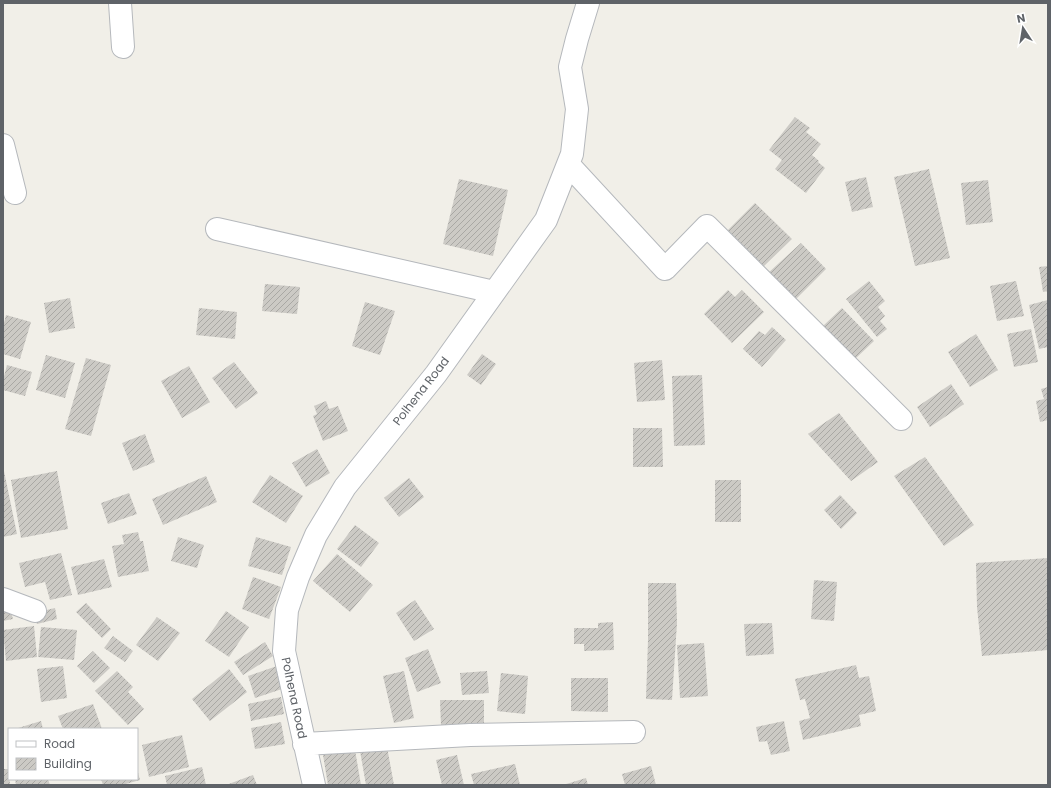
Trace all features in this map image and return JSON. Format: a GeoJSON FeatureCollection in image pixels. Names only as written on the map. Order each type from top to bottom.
{"type":"FeatureCollection","features":[{"type":"Feature","properties":{"kind":"street"},"geometry":{"type":"LineString","coordinates":[[120,3],[123,47]]}},
{"type":"Feature","properties":{"kind":"street","name":"Polhena Road"},"geometry":{"type":"LineString","coordinates":[[314,785],[284,651],[287,610],[298,576],[316,535],[345,487],[436,374],[546,220],[572,154],[577,109],[570,67],[588,3]]}},
{"type":"Feature","properties":{"kind":"street"},"geometry":{"type":"LineString","coordinates":[[3,145],[15,193]]}},
{"type":"Feature","properties":{"kind":"street"},"geometry":{"type":"LineString","coordinates":[[568,164],[665,269],[707,226],[902,419]]}},
{"type":"Feature","properties":{"kind":"street"},"geometry":{"type":"LineString","coordinates":[[217,229],[494,292]]}},
{"type":"Feature","properties":{"kind":"street"},"geometry":{"type":"LineString","coordinates":[[3,599],[34,611]]}},
{"type":"Feature","properties":{"kind":"street"},"geometry":{"type":"LineString","coordinates":[[304,744],[470,735],[634,732]]}},
{"type":"Feature","properties":{"kind":"building"},"geometry":{"type":"Polygon","coordinates":[[[795,117],[810,128],[806,132],[821,144],[812,155],[825,168],[806,193],[775,169],[782,160],[769,150],[795,117]]]}},
{"type":"Feature","properties":{"kind":"building"},"geometry":{"type":"Polygon","coordinates":[[[929,169],[950,258],[915,266],[894,177],[929,169]]]}},
{"type":"Feature","properties":{"kind":"building"},"geometry":{"type":"Polygon","coordinates":[[[866,177],[873,207],[852,212],[845,182],[866,177]]]}},
{"type":"Feature","properties":{"kind":"building"},"geometry":{"type":"Polygon","coordinates":[[[459,179],[508,190],[493,256],[443,244],[459,179]]]}},
{"type":"Feature","properties":{"kind":"building"},"geometry":{"type":"Polygon","coordinates":[[[988,180],[993,222],[966,225],[961,183],[988,180]]]}},
{"type":"Feature","properties":{"kind":"building"},"geometry":{"type":"Polygon","coordinates":[[[755,203],[792,239],[762,268],[726,232],[755,203]]]}},
{"type":"Feature","properties":{"kind":"building"},"geometry":{"type":"Polygon","coordinates":[[[801,243],[826,269],[794,301],[767,274],[801,243]]]}},
{"type":"Feature","properties":{"kind":"building"},"geometry":{"type":"Polygon","coordinates":[[[1048,266],[1048,291],[1043,292],[1039,267],[1048,266]]]}},
{"type":"Feature","properties":{"kind":"building"},"geometry":{"type":"Polygon","coordinates":[[[869,281],[885,301],[878,307],[885,316],[880,321],[887,329],[877,337],[846,299],[869,281]]]}},
{"type":"Feature","properties":{"kind":"building"},"geometry":{"type":"Polygon","coordinates":[[[1016,281],[1024,316],[997,321],[990,286],[1016,281]]]}},
{"type":"Feature","properties":{"kind":"building"},"geometry":{"type":"Polygon","coordinates":[[[265,284],[300,287],[297,314],[262,311],[265,284]]]}},
{"type":"Feature","properties":{"kind":"building"},"geometry":{"type":"Polygon","coordinates":[[[728,290],[735,297],[742,290],[764,312],[732,343],[704,314],[728,290]]]}},
{"type":"Feature","properties":{"kind":"building"},"geometry":{"type":"Polygon","coordinates":[[[70,298],[75,328],[49,333],[44,303],[70,298]]]}},
{"type":"Feature","properties":{"kind":"building"},"geometry":{"type":"Polygon","coordinates":[[[1048,300],[1048,347],[1039,349],[1029,305],[1048,300]]]}},
{"type":"Feature","properties":{"kind":"building"},"geometry":{"type":"Polygon","coordinates":[[[365,302],[395,311],[380,355],[352,346],[365,302]]]}},
{"type":"Feature","properties":{"kind":"building"},"geometry":{"type":"Polygon","coordinates":[[[199,308],[237,312],[235,339],[196,335],[199,308]]]}},
{"type":"Feature","properties":{"kind":"building"},"geometry":{"type":"Polygon","coordinates":[[[842,308],[874,341],[855,359],[823,326],[842,308]]]}},
{"type":"Feature","properties":{"kind":"building"},"geometry":{"type":"Polygon","coordinates":[[[6,315],[31,322],[20,359],[3,354],[3,327],[6,315]]]}},
{"type":"Feature","properties":{"kind":"building"},"geometry":{"type":"Polygon","coordinates":[[[772,327],[786,340],[762,367],[743,349],[759,331],[765,335],[772,327]]]}},
{"type":"Feature","properties":{"kind":"building"},"geometry":{"type":"Polygon","coordinates":[[[1031,329],[1038,362],[1014,367],[1007,334],[1031,329]]]}},
{"type":"Feature","properties":{"kind":"building"},"geometry":{"type":"Polygon","coordinates":[[[976,334],[998,370],[970,387],[948,352],[976,334]]]}},
{"type":"Feature","properties":{"kind":"building"},"geometry":{"type":"Polygon","coordinates":[[[482,354],[496,364],[481,385],[467,375],[482,354]]]}},
{"type":"Feature","properties":{"kind":"building"},"geometry":{"type":"Polygon","coordinates":[[[46,355],[75,363],[65,398],[36,390],[46,355]]]}},
{"type":"Feature","properties":{"kind":"building"},"geometry":{"type":"Polygon","coordinates":[[[86,358],[111,365],[91,436],[65,429],[86,358]]]}},
{"type":"Feature","properties":{"kind":"building"},"geometry":{"type":"Polygon","coordinates":[[[662,360],[665,400],[637,402],[634,363],[662,360]]]}},
{"type":"Feature","properties":{"kind":"building"},"geometry":{"type":"Polygon","coordinates":[[[234,362],[258,393],[236,409],[212,378],[234,362]]]}},
{"type":"Feature","properties":{"kind":"building"},"geometry":{"type":"Polygon","coordinates":[[[7,365],[32,372],[25,396],[3,390],[3,380],[7,365]]]}},
{"type":"Feature","properties":{"kind":"building"},"geometry":{"type":"Polygon","coordinates":[[[189,366],[210,402],[182,418],[161,381],[189,366]]]}},
{"type":"Feature","properties":{"kind":"building"},"geometry":{"type":"Polygon","coordinates":[[[702,375],[705,445],[674,446],[672,376],[702,375]]]}},
{"type":"Feature","properties":{"kind":"building"},"geometry":{"type":"Polygon","coordinates":[[[951,384],[964,404],[930,427],[917,407],[951,384]]]}},
{"type":"Feature","properties":{"kind":"building"},"geometry":{"type":"Polygon","coordinates":[[[1048,387],[1048,420],[1040,422],[1036,401],[1044,399],[1041,389],[1048,387]]]}},
{"type":"Feature","properties":{"kind":"building"},"geometry":{"type":"Polygon","coordinates":[[[326,401],[329,409],[338,406],[348,431],[323,441],[313,416],[317,414],[314,406],[326,401]]]}},
{"type":"Feature","properties":{"kind":"building"},"geometry":{"type":"Polygon","coordinates":[[[839,413],[878,462],[851,481],[808,434],[839,413]]]}},
{"type":"Feature","properties":{"kind":"building"},"geometry":{"type":"Polygon","coordinates":[[[633,428],[662,428],[663,467],[633,467],[633,428]]]}},
{"type":"Feature","properties":{"kind":"building"},"geometry":{"type":"Polygon","coordinates":[[[145,434],[155,462],[133,471],[122,443],[145,434]]]}},
{"type":"Feature","properties":{"kind":"building"},"geometry":{"type":"Polygon","coordinates":[[[317,449],[330,473],[306,487],[292,463],[317,449]]]}},
{"type":"Feature","properties":{"kind":"building"},"geometry":{"type":"Polygon","coordinates":[[[925,457],[974,525],[944,546],[894,476],[925,457]]]}},
{"type":"Feature","properties":{"kind":"building"},"geometry":{"type":"Polygon","coordinates":[[[3,471],[17,534],[3,537],[3,471]]]}},
{"type":"Feature","properties":{"kind":"building"},"geometry":{"type":"Polygon","coordinates":[[[57,471],[68,529],[21,538],[11,480],[57,471]]]}},
{"type":"Feature","properties":{"kind":"building"},"geometry":{"type":"Polygon","coordinates":[[[270,475],[303,496],[286,523],[252,502],[270,475]]]}},
{"type":"Feature","properties":{"kind":"building"},"geometry":{"type":"Polygon","coordinates":[[[206,476],[217,502],[163,525],[152,499],[206,476]]]}},
{"type":"Feature","properties":{"kind":"building"},"geometry":{"type":"Polygon","coordinates":[[[409,478],[424,497],[399,517],[384,498],[409,478]]]}},
{"type":"Feature","properties":{"kind":"building"},"geometry":{"type":"Polygon","coordinates":[[[715,480],[741,480],[741,522],[715,522],[715,480]]]}},
{"type":"Feature","properties":{"kind":"building"},"geometry":{"type":"Polygon","coordinates":[[[129,493],[137,514],[108,524],[101,503],[129,493]]]}},
{"type":"Feature","properties":{"kind":"building"},"geometry":{"type":"Polygon","coordinates":[[[840,495],[857,513],[841,529],[824,510],[840,495]]]}},
{"type":"Feature","properties":{"kind":"building"},"geometry":{"type":"Polygon","coordinates":[[[355,525],[379,543],[361,567],[337,549],[355,525]]]}},
{"type":"Feature","properties":{"kind":"building"},"geometry":{"type":"Polygon","coordinates":[[[138,532],[140,541],[143,541],[149,571],[118,577],[112,546],[124,544],[122,535],[138,532]]]}},
{"type":"Feature","properties":{"kind":"building"},"geometry":{"type":"Polygon","coordinates":[[[178,537],[204,545],[197,568],[171,561],[178,537]]]}},
{"type":"Feature","properties":{"kind":"building"},"geometry":{"type":"Polygon","coordinates":[[[256,537],[291,547],[282,575],[248,566],[256,537]]]}},
{"type":"Feature","properties":{"kind":"building"},"geometry":{"type":"Polygon","coordinates":[[[61,553],[72,595],[50,600],[45,582],[25,587],[19,563],[61,553]]]}},
{"type":"Feature","properties":{"kind":"building"},"geometry":{"type":"Polygon","coordinates":[[[337,554],[373,585],[350,612],[313,581],[337,554]]]}},
{"type":"Feature","properties":{"kind":"building"},"geometry":{"type":"Polygon","coordinates":[[[1048,558],[1048,650],[982,656],[977,607],[976,563],[1048,558]]]}},
{"type":"Feature","properties":{"kind":"building"},"geometry":{"type":"Polygon","coordinates":[[[104,559],[112,587],[78,595],[71,567],[104,559]]]}},
{"type":"Feature","properties":{"kind":"building"},"geometry":{"type":"Polygon","coordinates":[[[253,577],[281,587],[269,619],[242,609],[253,577]]]}},
{"type":"Feature","properties":{"kind":"building"},"geometry":{"type":"Polygon","coordinates":[[[814,580],[837,582],[834,621],[811,619],[814,580]]]}},
{"type":"Feature","properties":{"kind":"building"},"geometry":{"type":"Polygon","coordinates":[[[648,583],[676,583],[677,623],[672,700],[646,699],[648,583]]]}},
{"type":"Feature","properties":{"kind":"building"},"geometry":{"type":"Polygon","coordinates":[[[7,600],[13,619],[3,621],[3,601],[7,600]]]}},
{"type":"Feature","properties":{"kind":"building"},"geometry":{"type":"Polygon","coordinates":[[[415,600],[434,629],[414,641],[396,613],[415,600]]]}},
{"type":"Feature","properties":{"kind":"building"},"geometry":{"type":"Polygon","coordinates":[[[86,603],[111,629],[102,638],[76,612],[86,603]]]}},
{"type":"Feature","properties":{"kind":"building"},"geometry":{"type":"Polygon","coordinates":[[[55,608],[57,619],[37,624],[34,613],[55,608]]]}},
{"type":"Feature","properties":{"kind":"building"},"geometry":{"type":"Polygon","coordinates":[[[226,611],[249,627],[229,657],[205,641],[226,611]]]}},
{"type":"Feature","properties":{"kind":"building"},"geometry":{"type":"Polygon","coordinates":[[[157,617],[180,633],[158,661],[136,645],[157,617]]]}},
{"type":"Feature","properties":{"kind":"building"},"geometry":{"type":"Polygon","coordinates":[[[613,622],[614,650],[584,651],[584,644],[574,644],[574,628],[598,628],[598,623],[613,622]]]}},
{"type":"Feature","properties":{"kind":"building"},"geometry":{"type":"Polygon","coordinates":[[[772,623],[774,654],[746,656],[744,624],[772,623]]]}},
{"type":"Feature","properties":{"kind":"building"},"geometry":{"type":"Polygon","coordinates":[[[34,626],[37,657],[6,661],[3,630],[34,626]]]}},
{"type":"Feature","properties":{"kind":"building"},"geometry":{"type":"Polygon","coordinates":[[[41,627],[77,630],[74,660],[38,657],[41,627]]]}},
{"type":"Feature","properties":{"kind":"building"},"geometry":{"type":"Polygon","coordinates":[[[113,636],[133,651],[125,662],[104,648],[113,636]]]}},
{"type":"Feature","properties":{"kind":"building"},"geometry":{"type":"Polygon","coordinates":[[[265,642],[273,656],[243,675],[234,662],[265,642]]]}},
{"type":"Feature","properties":{"kind":"building"},"geometry":{"type":"Polygon","coordinates":[[[704,643],[708,696],[680,698],[677,645],[704,643]]]}},
{"type":"Feature","properties":{"kind":"building"},"geometry":{"type":"Polygon","coordinates":[[[428,649],[441,683],[417,692],[405,658],[428,649]]]}},
{"type":"Feature","properties":{"kind":"building"},"geometry":{"type":"Polygon","coordinates":[[[93,651],[110,668],[94,683],[77,666],[93,651]]]}},
{"type":"Feature","properties":{"kind":"building"},"geometry":{"type":"Polygon","coordinates":[[[856,665],[859,678],[869,676],[876,711],[859,715],[861,726],[803,740],[799,721],[810,718],[805,699],[800,700],[795,679],[856,665]]]}},
{"type":"Feature","properties":{"kind":"building"},"geometry":{"type":"Polygon","coordinates":[[[63,666],[67,698],[41,702],[37,669],[63,666]]]}},
{"type":"Feature","properties":{"kind":"building"},"geometry":{"type":"Polygon","coordinates":[[[277,666],[285,688],[255,698],[248,676],[277,666]]]}},
{"type":"Feature","properties":{"kind":"building"},"geometry":{"type":"Polygon","coordinates":[[[229,669],[247,692],[210,721],[192,699],[229,669]]]}},
{"type":"Feature","properties":{"kind":"building"},"geometry":{"type":"Polygon","coordinates":[[[117,671],[133,687],[128,692],[144,709],[128,725],[95,691],[117,671]]]}},
{"type":"Feature","properties":{"kind":"building"},"geometry":{"type":"Polygon","coordinates":[[[404,671],[414,718],[394,723],[383,676],[404,671]]]}},
{"type":"Feature","properties":{"kind":"building"},"geometry":{"type":"Polygon","coordinates":[[[487,671],[489,693],[462,695],[460,673],[487,671]]]}},
{"type":"Feature","properties":{"kind":"building"},"geometry":{"type":"Polygon","coordinates":[[[501,673],[528,676],[525,714],[497,711],[501,673]]]}},
{"type":"Feature","properties":{"kind":"building"},"geometry":{"type":"Polygon","coordinates":[[[571,678],[608,678],[608,712],[571,711],[571,678]]]}},
{"type":"Feature","properties":{"kind":"building"},"geometry":{"type":"Polygon","coordinates":[[[281,697],[284,714],[251,721],[248,704],[281,697]]]}},
{"type":"Feature","properties":{"kind":"building"},"geometry":{"type":"Polygon","coordinates":[[[440,700],[484,700],[484,725],[441,726],[440,700]]]}},
{"type":"Feature","properties":{"kind":"building"},"geometry":{"type":"Polygon","coordinates":[[[93,704],[102,728],[63,728],[58,716],[93,704]]]}},
{"type":"Feature","properties":{"kind":"building"},"geometry":{"type":"Polygon","coordinates":[[[41,721],[43,728],[18,728],[41,721]]]}},
{"type":"Feature","properties":{"kind":"building"},"geometry":{"type":"Polygon","coordinates":[[[784,721],[790,751],[771,755],[767,741],[759,742],[756,727],[784,721]]]}},
{"type":"Feature","properties":{"kind":"building"},"geometry":{"type":"Polygon","coordinates":[[[281,722],[285,744],[255,749],[251,728],[281,722]]]}},
{"type":"Feature","properties":{"kind":"building"},"geometry":{"type":"Polygon","coordinates":[[[182,735],[189,767],[149,777],[142,745],[182,735]]]}},
{"type":"Feature","properties":{"kind":"building"},"geometry":{"type":"Polygon","coordinates":[[[387,747],[394,785],[366,785],[360,751],[387,747]]]}},
{"type":"Feature","properties":{"kind":"building"},"geometry":{"type":"Polygon","coordinates":[[[355,750],[361,785],[328,785],[323,755],[355,750]]]}},
{"type":"Feature","properties":{"kind":"building"},"geometry":{"type":"Polygon","coordinates":[[[457,755],[464,785],[442,785],[436,760],[457,755]]]}},
{"type":"Feature","properties":{"kind":"building"},"geometry":{"type":"Polygon","coordinates":[[[515,764],[520,785],[474,785],[471,774],[515,764]]]}},
{"type":"Feature","properties":{"kind":"building"},"geometry":{"type":"Polygon","coordinates":[[[651,766],[656,785],[625,785],[622,774],[651,766]]]}},
{"type":"Feature","properties":{"kind":"building"},"geometry":{"type":"Polygon","coordinates":[[[202,767],[206,785],[167,785],[165,776],[202,767]]]}},
{"type":"Feature","properties":{"kind":"building"},"geometry":{"type":"Polygon","coordinates":[[[3,769],[8,769],[8,780],[10,780],[10,785],[3,785],[3,769]]]}},
{"type":"Feature","properties":{"kind":"building"},"geometry":{"type":"Polygon","coordinates":[[[138,773],[140,780],[122,785],[103,785],[101,780],[138,780],[138,773]]]}},
{"type":"Feature","properties":{"kind":"building"},"geometry":{"type":"Polygon","coordinates":[[[253,775],[257,785],[226,785],[253,775]]]}},
{"type":"Feature","properties":{"kind":"building"},"geometry":{"type":"Polygon","coordinates":[[[586,778],[588,785],[563,785],[586,778]]]}},
{"type":"Feature","properties":{"kind":"building"},"geometry":{"type":"Polygon","coordinates":[[[15,780],[48,780],[50,785],[16,785],[15,780]]]}}]}
